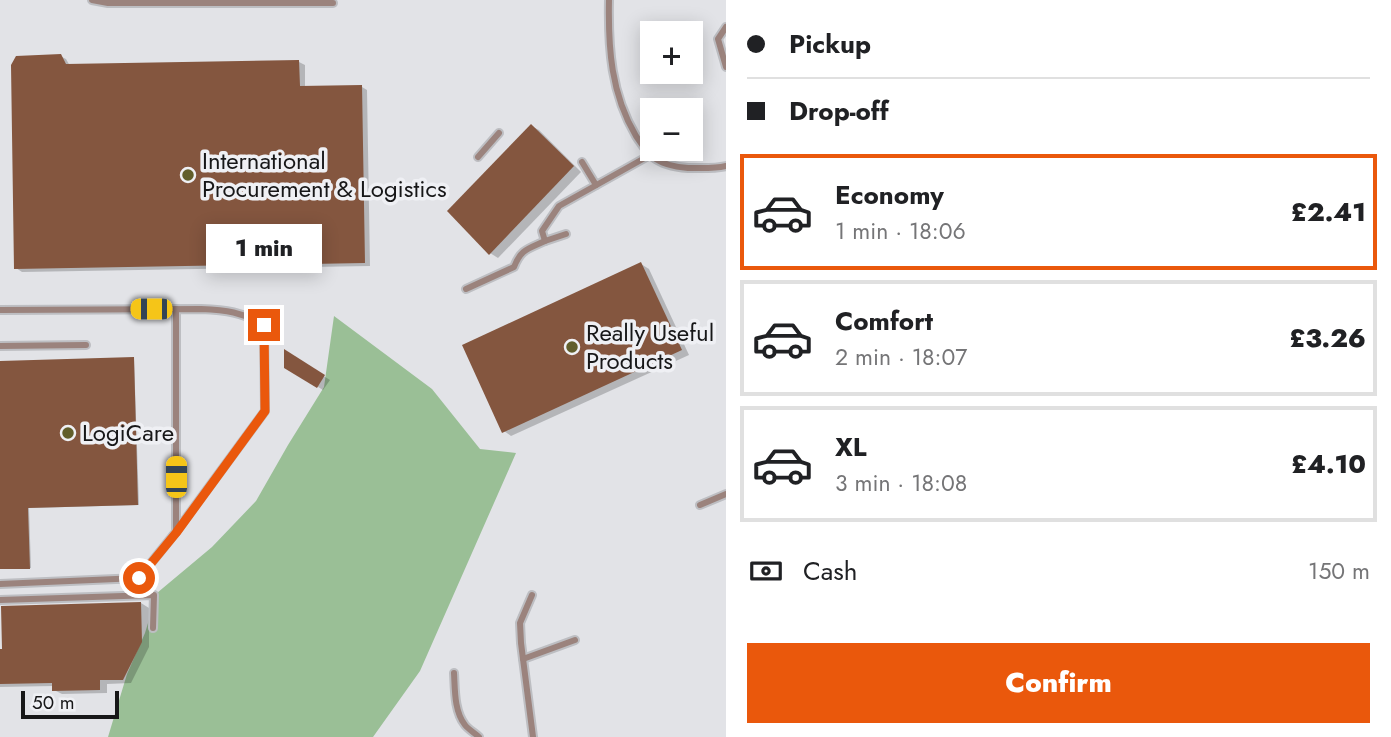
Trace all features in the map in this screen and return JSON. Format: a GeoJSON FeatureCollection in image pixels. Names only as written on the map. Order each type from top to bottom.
{"type":"FeatureCollection","features":[{"type":"Feature","properties":{"kind":"lane"},"geometry":{"type":"LineString","coordinates":[[92,0],[108,3],[333,3]]}},
{"type":"Feature","properties":{"kind":"lane"},"geometry":{"type":"LineString","coordinates":[[609,0],[609,49],[618,99],[640,140]]}},
{"type":"Feature","properties":{"kind":"lane"},"geometry":{"type":"LineString","coordinates":[[726,27],[718,39],[726,66]]}},
{"type":"Feature","properties":{"kind":"lane"},"geometry":{"type":"LineString","coordinates":[[478,157],[499,133]]}},
{"type":"Feature","properties":{"kind":"lane"},"geometry":{"type":"LineString","coordinates":[[545,241],[542,231],[559,206],[640,161]]}},
{"type":"Feature","properties":{"kind":"lane"},"geometry":{"type":"LineString","coordinates":[[660,161],[678,167],[725,167]]}},
{"type":"Feature","properties":{"kind":"lane"},"geometry":{"type":"LineString","coordinates":[[582,162],[596,185]]}},
{"type":"Feature","properties":{"kind":"lane"},"geometry":{"type":"LineString","coordinates":[[466,289],[514,267],[518,256],[527,249],[566,234]]}},
{"type":"Feature","properties":{"kind":"lane"},"geometry":{"type":"LineString","coordinates":[[176,309],[176,533]]}},
{"type":"Feature","properties":{"kind":"lane"},"geometry":{"type":"LineString","coordinates":[[0,310],[228,310],[248,316],[264,325],[265,411],[176,533],[139,578],[0,584]]}},
{"type":"Feature","properties":{"kind":"lane"},"geometry":{"type":"LineString","coordinates":[[0,346],[86,345]]}},
{"type":"Feature","properties":{"kind":"lane"},"geometry":{"type":"LineString","coordinates":[[700,505],[726,494]]}},
{"type":"Feature","properties":{"kind":"lane"},"geometry":{"type":"LineString","coordinates":[[0,600],[154,595],[153,628]]}},
{"type":"Feature","properties":{"kind":"lane"},"geometry":{"type":"LineString","coordinates":[[532,595],[520,623],[533,737]]}},
{"type":"Feature","properties":{"kind":"lane"},"geometry":{"type":"LineString","coordinates":[[523,659],[575,640]]}},
{"type":"Feature","properties":{"kind":"lane"},"geometry":{"type":"LineString","coordinates":[[454,673],[459,715],[465,725],[479,737]]}},
{"type":"Feature","properties":{"kind":"green space"},"geometry":{"type":"Polygon","coordinates":[[[334,316],[432,389],[480,449],[516,453],[420,671],[373,737],[108,737],[127,674],[145,633],[157,593],[212,547],[256,501],[324,387],[334,316]]]}},
{"type":"Feature","properties":{"kind":"building","name":"International Procurement & Logistics"},"geometry":{"type":"Polygon","coordinates":[[[61,54],[66,64],[299,60],[300,86],[362,85],[365,263],[14,269],[11,65],[16,56],[61,54]]]}},
{"type":"Feature","properties":{"kind":"building"},"geometry":{"type":"Polygon","coordinates":[[[531,124],[574,166],[489,255],[447,211],[531,124]]]}},
{"type":"Feature","properties":{"kind":"building","name":"Really Useful Products"},"geometry":{"type":"Polygon","coordinates":[[[641,262],[682,350],[502,433],[462,345],[641,262]]]}},
{"type":"Feature","properties":{"kind":"building"},"geometry":{"type":"Polygon","coordinates":[[[284,349],[325,375],[317,388],[284,368],[284,349]]]}},
{"type":"Feature","properties":{"kind":"building","name":"LogiCare"},"geometry":{"type":"Polygon","coordinates":[[[134,357],[138,505],[28,508],[30,569],[0,569],[0,361],[134,357]]]}},
{"type":"Feature","properties":{"kind":"building"},"geometry":{"type":"Polygon","coordinates":[[[141,602],[142,642],[123,680],[100,680],[100,690],[52,691],[52,683],[0,684],[1,606],[141,602]]]}},
{"type":"Feature","properties":{"kind":"place","name":"International Procurement & Logistics"},"geometry":{"type":"Point","coordinates":[188,175]}},
{"type":"Feature","properties":{"kind":"place","name":"Really Useful Products"},"geometry":{"type":"Point","coordinates":[572,347]}},
{"type":"Feature","properties":{"kind":"place","name":"LogiCare"},"geometry":{"type":"Point","coordinates":[68,433]}},
{"type":"Feature","properties":{"kind":"route"},"geometry":{"type":"LineString","coordinates":[[139,578],[176,533],[265,411],[264,325]]}}]}
